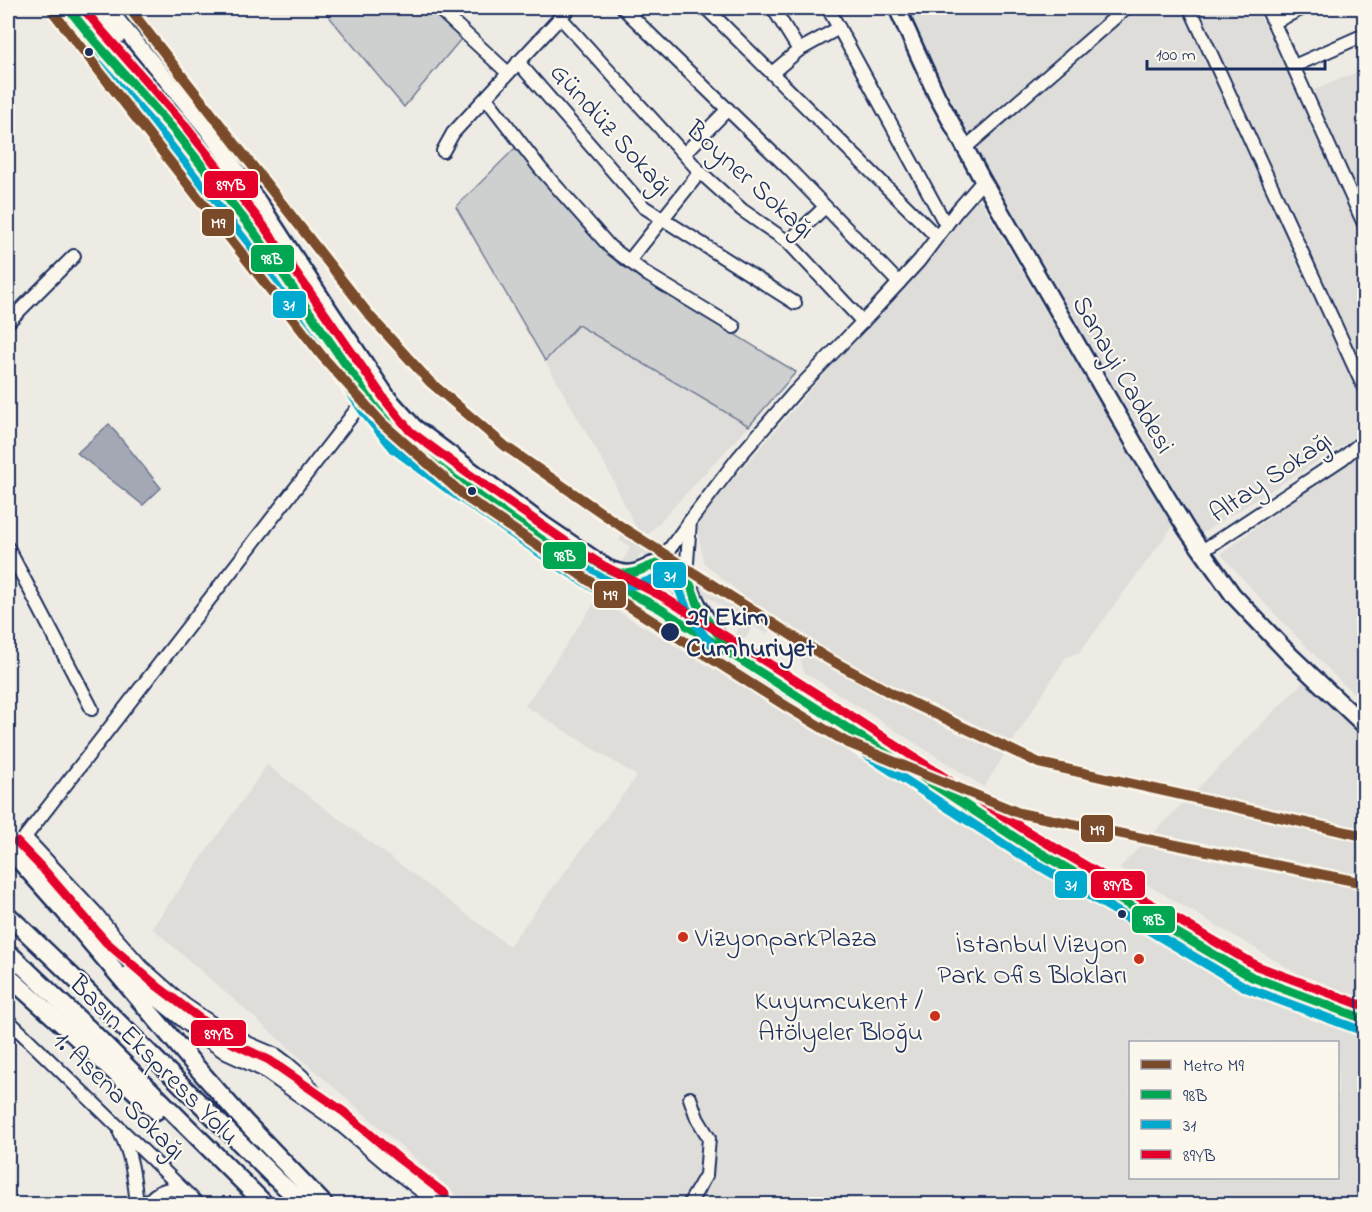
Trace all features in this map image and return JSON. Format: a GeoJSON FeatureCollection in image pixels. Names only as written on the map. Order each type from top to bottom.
{"type":"FeatureCollection","features":[{"type":"Feature","properties":{"kind":"highway"},"geometry":{"type":"LineString","coordinates":[[8,850],[43,886],[245,1122],[324,1204]]}},
{"type":"Feature","properties":{"kind":"highway","name":"Basın Ekspress Yolu"},"geometry":{"type":"LineString","coordinates":[[8,915],[304,1204]]}},
{"type":"Feature","properties":{"kind":"highway","name":"Basın Ekspress Yolu"},"geometry":{"type":"LineString","coordinates":[[8,952],[87,1027],[264,1204]]}},
{"type":"Feature","properties":{"kind":"highway"},"geometry":{"type":"LineString","coordinates":[[8,976],[217,1167],[264,1204]]}},
{"type":"Feature","properties":{"kind":"main road"},"geometry":{"type":"LineString","coordinates":[[68,8],[177,134],[254,232],[367,396],[402,440],[565,556],[654,606],[1022,842],[1252,977],[1365,1019]]}},
{"type":"Feature","properties":{"kind":"main road"},"geometry":{"type":"LineString","coordinates":[[92,8],[175,90]]}},
{"type":"Feature","properties":{"kind":"main road"},"geometry":{"type":"LineString","coordinates":[[107,8],[207,129],[388,398],[414,427],[544,525],[609,569],[621,574],[630,574],[656,564],[668,562],[676,564],[682,569],[696,601],[713,628],[738,659]]}},
{"type":"Feature","properties":{"kind":"main road","name":"Sanayi Caddesi"},"geometry":{"type":"LineString","coordinates":[[897,8],[938,96],[983,181],[1186,530],[1233,595],[1290,655],[1365,725]]}},
{"type":"Feature","properties":{"kind":"main road"},"geometry":{"type":"LineString","coordinates":[[654,606],[643,592],[642,585],[647,571],[656,564]]}},
{"type":"Feature","properties":{"kind":"main road"},"geometry":{"type":"LineString","coordinates":[[654,606],[674,606],[680,603],[687,591],[687,579]]}},
{"type":"Feature","properties":{"kind":"street"},"geometry":{"type":"LineString","coordinates":[[438,8],[508,73]]}},
{"type":"Feature","properties":{"kind":"street"},"geometry":{"type":"LineString","coordinates":[[443,151],[453,133],[569,8]]}},
{"type":"Feature","properties":{"kind":"street"},"geometry":{"type":"LineString","coordinates":[[623,8],[728,109],[899,283]]}},
{"type":"Feature","properties":{"kind":"street"},"geometry":{"type":"LineString","coordinates":[[706,8],[937,237]]}},
{"type":"Feature","properties":{"kind":"street"},"geometry":{"type":"LineString","coordinates":[[773,8],[799,50]]}},
{"type":"Feature","properties":{"kind":"street"},"geometry":{"type":"LineString","coordinates":[[828,8],[946,225]]}},
{"type":"Feature","properties":{"kind":"street"},"geometry":{"type":"LineString","coordinates":[[965,148],[1126,8]]}},
{"type":"Feature","properties":{"kind":"street"},"geometry":{"type":"LineString","coordinates":[[1190,8],[1365,388]]}},
{"type":"Feature","properties":{"kind":"street"},"geometry":{"type":"LineString","coordinates":[[1267,8],[1365,224]]}},
{"type":"Feature","properties":{"kind":"street"},"geometry":{"type":"LineString","coordinates":[[1274,22],[1303,8]]}},
{"type":"Feature","properties":{"kind":"street","name":"Boyner Sokağı"},"geometry":{"type":"LineString","coordinates":[[560,17],[700,172],[742,210],[788,242],[863,322]]}},
{"type":"Feature","properties":{"kind":"street"},"geometry":{"type":"LineString","coordinates":[[772,73],[799,50],[840,28]]}},
{"type":"Feature","properties":{"kind":"street"},"geometry":{"type":"LineString","coordinates":[[1294,66],[1365,35]]}},
{"type":"Feature","properties":{"kind":"street","name":"Gündüz Sokağı"},"geometry":{"type":"LineString","coordinates":[[519,62],[644,207],[795,303]]}},
{"type":"Feature","properties":{"kind":"street"},"geometry":{"type":"LineString","coordinates":[[486,98],[540,168],[610,247],[648,275],[734,327]]}},
{"type":"Feature","properties":{"kind":"street"},"geometry":{"type":"LineString","coordinates":[[684,154],[728,109]]}},
{"type":"Feature","properties":{"kind":"street"},"geometry":{"type":"LineString","coordinates":[[629,261],[700,172]]}},
{"type":"Feature","properties":{"kind":"street"},"geometry":{"type":"LineString","coordinates":[[656,564],[745,450],[794,393],[919,261],[983,181]]}},
{"type":"Feature","properties":{"kind":"street"},"geometry":{"type":"LineString","coordinates":[[788,242],[825,207]]}},
{"type":"Feature","properties":{"kind":"street"},"geometry":{"type":"LineString","coordinates":[[8,322],[74,256]]}},
{"type":"Feature","properties":{"kind":"street"},"geometry":{"type":"LineString","coordinates":[[337,1122],[302,1076],[288,1064],[276,1055],[216,1026],[184,1004],[142,967],[95,912],[25,837],[367,396]]}},
{"type":"Feature","properties":{"kind":"street","name":"Altay Sokağı"},"geometry":{"type":"LineString","coordinates":[[1202,551],[1335,464],[1365,440]]}},
{"type":"Feature","properties":{"kind":"street"},"geometry":{"type":"LineString","coordinates":[[687,579],[690,521]]}},
{"type":"Feature","properties":{"kind":"street"},"geometry":{"type":"LineString","coordinates":[[8,548],[92,709]]}},
{"type":"Feature","properties":{"kind":"street"},"geometry":{"type":"LineString","coordinates":[[97,950],[203,1037],[226,1053],[263,1070],[337,1122],[438,1204]]}},
{"type":"Feature","properties":{"kind":"street","name":"1. Asena Sokağı"},"geometry":{"type":"LineString","coordinates":[[8,1023],[195,1201]]}},
{"type":"Feature","properties":{"kind":"street"},"geometry":{"type":"LineString","coordinates":[[689,1204],[706,1175],[709,1138],[697,1118],[690,1098]]}},
{"type":"Feature","properties":{"kind":"street"},"geometry":{"type":"LineString","coordinates":[[115,1124],[130,1157],[137,1204]]}},
{"type":"Feature","properties":{"kind":"street"},"geometry":{"type":"LineString","coordinates":[[146,1204],[157,1193],[172,1188],[195,1201]]}},
{"type":"Feature","properties":{"kind":"shaded area"},"geometry":{"type":"Polygon","coordinates":[[[322,8],[428,8],[461,39],[404,107],[322,8]]]}},
{"type":"Feature","properties":{"kind":"shaded area"},"geometry":{"type":"Polygon","coordinates":[[[907,8],[1256,8],[1300,96],[1364,69],[1364,428],[1347,443],[1201,534],[984,161],[907,8]]]}},
{"type":"Feature","properties":{"kind":"shaded area"},"geometry":{"type":"Polygon","coordinates":[[[515,148],[596,242],[617,262],[796,372],[749,426],[578,325],[545,361],[456,207],[515,148]]]}},
{"type":"Feature","properties":{"kind":"shaded area"},"geometry":{"type":"Polygon","coordinates":[[[978,197],[1173,526],[1080,652],[1066,657],[984,787],[804,672],[795,640],[704,563],[696,522],[978,197]]]}},
{"type":"Feature","properties":{"kind":"shaded area"},"geometry":{"type":"Polygon","coordinates":[[[578,324],[749,426],[642,541],[609,472],[545,361],[578,324]]]}},
{"type":"Feature","properties":{"kind":"shaded area"},"geometry":{"type":"Polygon","coordinates":[[[109,424],[161,488],[143,505],[77,453],[109,424]]]}},
{"type":"Feature","properties":{"kind":"shaded area"},"geometry":{"type":"Polygon","coordinates":[[[1364,447],[1364,703],[1266,605],[1221,554],[1364,447]]]}},
{"type":"Feature","properties":{"kind":"shaded area"},"geometry":{"type":"Polygon","coordinates":[[[623,533],[771,627],[767,634],[753,626],[733,657],[746,666],[742,673],[594,579],[611,579],[631,547],[619,540],[623,533]],[[641,554],[637,559],[642,562],[631,569],[620,585],[676,610],[660,600],[671,583],[687,593],[691,586],[641,554]],[[701,593],[697,600],[725,618],[715,634],[686,617],[724,651],[744,620],[701,593]]]}},
{"type":"Feature","properties":{"kind":"shaded area"},"geometry":{"type":"Polygon","coordinates":[[[597,599],[1245,987],[1364,1034],[1364,1204],[467,1204],[152,928],[267,765],[509,946],[637,776],[525,706],[597,599]]]}},
{"type":"Feature","properties":{"kind":"shaded area"},"geometry":{"type":"Polygon","coordinates":[[[1307,678],[1364,732],[1364,1001],[1305,978],[1119,868],[1307,678]]]}},
{"type":"Feature","properties":{"kind":"metro line","name":"M9"},"geometry":{"type":"LineString","coordinates":[[50,8],[322,356],[382,423],[467,498],[591,582],[846,742],[1019,813],[1364,883]]}},
{"type":"Feature","properties":{"kind":"metro line","name":"M9"},"geometry":{"type":"LineString","coordinates":[[129,8],[370,316],[430,382],[505,446],[625,529],[827,658],[891,693],[1039,763],[1364,836]]}},
{"type":"Feature","properties":{"kind":"transit line","name":"98B"},"geometry":{"type":"LineString","coordinates":[[68,8],[173,129],[254,232],[375,407],[402,440],[565,556],[659,608],[1022,842],[1252,977],[1364,1019]]}},
{"type":"Feature","properties":{"kind":"transit line","name":"89YB"},"geometry":{"type":"LineString","coordinates":[[83,8],[182,122],[263,225],[385,400],[410,431],[572,546],[604,566],[665,598],[1028,832],[1257,966],[1364,1006]]}},
{"type":"Feature","properties":{"kind":"transit line","name":"31"},"geometry":{"type":"LineString","coordinates":[[59,16],[164,137],[244,239],[365,414],[395,450],[559,566],[592,587],[653,618],[1016,852],[1247,988],[1360,1030]]}},
{"type":"Feature","properties":{"kind":"transit line","name":"98B"},"geometry":{"type":"LineString","coordinates":[[589,557],[621,574],[632,573],[663,562],[675,564],[688,579],[705,616],[727,645]]}},
{"type":"Feature","properties":{"kind":"transit line","name":"31"},"geometry":{"type":"LineString","coordinates":[[583,567],[605,580],[621,585],[637,584],[670,575],[694,621],[718,653]]}},
{"type":"Feature","properties":{"kind":"transit line","name":"89YB"},"geometry":{"type":"LineString","coordinates":[[17,842],[106,942],[157,986],[232,1043],[269,1060],[344,1112],[445,1194]]}},
{"type":"Feature","properties":{"kind":"place","name":"29 Ekim Cumhuriyet"},"geometry":{"type":"Point","coordinates":[670,632]}},
{"type":"Feature","properties":{"kind":"place","name":"VizyonparkPlaza"},"geometry":{"type":"Point","coordinates":[683,937]}},
{"type":"Feature","properties":{"kind":"place","name":"İstanbul Vizyon Park Ofis Blokları"},"geometry":{"type":"Point","coordinates":[1139,959]}},
{"type":"Feature","properties":{"kind":"place","name":"Kuyumcukent / Atölyeler Bloğu"},"geometry":{"type":"Point","coordinates":[935,1016]}}]}
